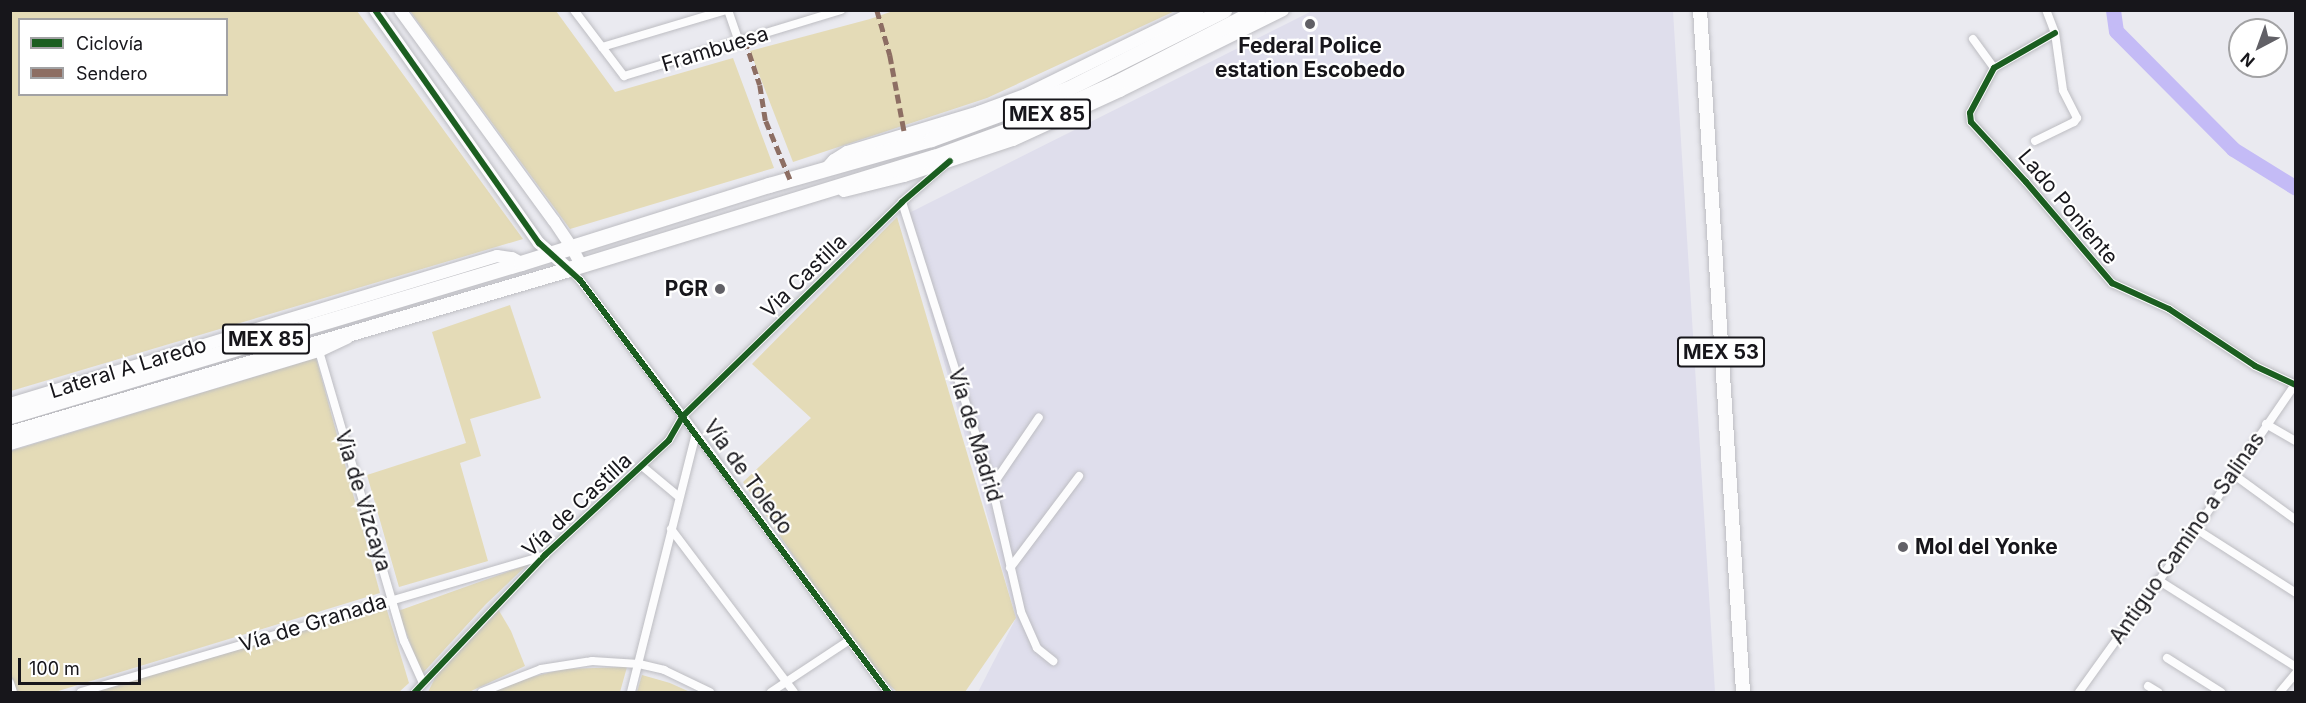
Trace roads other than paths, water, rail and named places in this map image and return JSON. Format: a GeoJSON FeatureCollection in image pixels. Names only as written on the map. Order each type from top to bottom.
{"type":"FeatureCollection","features":[{"type":"Feature","properties":{"kind":"highway","name":"MEX 85"},"geometry":{"type":"LineString","coordinates":[[10,416],[932,139],[1067,89],[1224,10]]}},
{"type":"Feature","properties":{"kind":"highway","name":"MEX 85"},"geometry":{"type":"LineString","coordinates":[[10,433],[357,329],[577,272],[825,189],[933,157],[1024,123],[1115,83],[1257,10]]}},
{"type":"Feature","properties":{"kind":"main road","name":"MEX 53"},"geometry":{"type":"LineString","coordinates":[[1700,10],[1743,693]]}},
{"type":"Feature","properties":{"kind":"street"},"geometry":{"type":"LineString","coordinates":[[375,10],[548,253],[577,272]]}},
{"type":"Feature","properties":{"kind":"street"},"geometry":{"type":"LineString","coordinates":[[400,10],[571,246],[577,272]]}},
{"type":"Feature","properties":{"kind":"street"},"geometry":{"type":"LineString","coordinates":[[574,10],[602,47],[727,10],[739,42]]}},
{"type":"Feature","properties":{"kind":"street","name":"Frambuesa"},"geometry":{"type":"LineString","coordinates":[[602,47],[622,76],[841,10]]}},
{"type":"Feature","properties":{"kind":"street"},"geometry":{"type":"LineString","coordinates":[[825,170],[834,160],[847,152],[979,112],[1025,95],[1198,10]]}},
{"type":"Feature","properties":{"kind":"street"},"geometry":{"type":"LineString","coordinates":[[825,189],[850,190],[1013,140],[1282,10]]}},
{"type":"Feature","properties":{"kind":"street"},"geometry":{"type":"LineString","coordinates":[[2035,141],[2074,122],[2077,118],[2063,90],[2055,33],[2046,10]]}},
{"type":"Feature","properties":{"kind":"street"},"geometry":{"type":"LineString","coordinates":[[1973,39],[1994,68],[2055,33]]}},
{"type":"Feature","properties":{"kind":"street","name":"Lado Poniente"},"geometry":{"type":"LineString","coordinates":[[1994,68],[1970,113],[1970,120],[2026,182],[2107,279],[2169,309],[2255,366],[2295,384]]}},
{"type":"Feature","properties":{"kind":"street","name":"Via Castilla"},"geometry":{"type":"LineString","coordinates":[[683,416],[902,202],[950,161]]}},
{"type":"Feature","properties":{"kind":"street","name":"Vía de Madrid"},"geometry":{"type":"LineString","coordinates":[[902,202],[992,486],[1027,631],[1037,648],[1053,661]]}},
{"type":"Feature","properties":{"kind":"street","name":"Lateral A Laredo"},"geometry":{"type":"LineString","coordinates":[[10,404],[497,256],[507,256],[521,263]]}},
{"type":"Feature","properties":{"kind":"street","name":"Vía de Toledo"},"geometry":{"type":"LineString","coordinates":[[577,272],[888,693]]}},
{"type":"Feature","properties":{"kind":"street","name":"Lateral A Laredo"},"geometry":{"type":"LineString","coordinates":[[10,444],[319,351],[342,342],[357,329]]}},
{"type":"Feature","properties":{"kind":"street","name":"Via de Vizcaya"},"geometry":{"type":"LineString","coordinates":[[319,351],[404,641],[423,683]]}},
{"type":"Feature","properties":{"kind":"street","name":"Antiguo Camino a Salinas"},"geometry":{"type":"LineString","coordinates":[[2079,693],[2196,529],[2295,384]]}},
{"type":"Feature","properties":{"kind":"street","name":"Vía de Castilla"},"geometry":{"type":"LineString","coordinates":[[415,693],[546,555],[669,440],[683,416]]}},
{"type":"Feature","properties":{"kind":"street"},"geometry":{"type":"LineString","coordinates":[[992,486],[1039,417]]}},
{"type":"Feature","properties":{"kind":"street"},"geometry":{"type":"LineString","coordinates":[[2266,424],[2295,441]]}},
{"type":"Feature","properties":{"kind":"street"},"geometry":{"type":"LineString","coordinates":[[631,693],[678,496],[696,434]]}},
{"type":"Feature","properties":{"kind":"street"},"geometry":{"type":"LineString","coordinates":[[642,466],[678,496]]}},
{"type":"Feature","properties":{"kind":"street"},"geometry":{"type":"LineString","coordinates":[[2233,474],[2295,520]]}},
{"type":"Feature","properties":{"kind":"street"},"geometry":{"type":"LineString","coordinates":[[1010,568],[1079,476]]}},
{"type":"Feature","properties":{"kind":"street"},"geometry":{"type":"LineString","coordinates":[[671,529],[794,693]]}},
{"type":"Feature","properties":{"kind":"street"},"geometry":{"type":"LineString","coordinates":[[2196,529],[2295,593]]}},
{"type":"Feature","properties":{"kind":"street","name":"Vía de Granada"},"geometry":{"type":"LineString","coordinates":[[81,693],[546,555]]}},
{"type":"Feature","properties":{"kind":"street"},"geometry":{"type":"LineString","coordinates":[[2158,580],[2295,667]]}},
{"type":"Feature","properties":{"kind":"street"},"geometry":{"type":"LineString","coordinates":[[771,693],[848,641]]}},
{"type":"Feature","properties":{"kind":"street"},"geometry":{"type":"LineString","coordinates":[[2167,658],[2222,693]]}},
{"type":"Feature","properties":{"kind":"street"},"geometry":{"type":"LineString","coordinates":[[482,693],[517,677],[569,662],[612,661],[639,664],[685,678],[710,693]]}},
{"type":"Feature","properties":{"kind":"street"},"geometry":{"type":"LineString","coordinates":[[2280,693],[2295,673]]}},
{"type":"Feature","properties":{"kind":"street"},"geometry":{"type":"LineString","coordinates":[[10,683],[14,693]]}},
{"type":"Feature","properties":{"kind":"street"},"geometry":{"type":"LineString","coordinates":[[2148,686],[2158,693]]}},
{"type":"Feature","properties":{"kind":"waterway"},"geometry":{"type":"LineString","coordinates":[[2113,10],[2116,31],[2233,149],[2296,188]]}},
{"type":"Feature","properties":{"kind":"place","name":"Federal Police estation Escobedo"},"geometry":{"type":"Point","coordinates":[1310,24]}},
{"type":"Feature","properties":{"kind":"place","name":"PGR"},"geometry":{"type":"Point","coordinates":[720,289]}},
{"type":"Feature","properties":{"kind":"place","name":"Mol del Yonke"},"geometry":{"type":"Point","coordinates":[1903,547]}}]}
